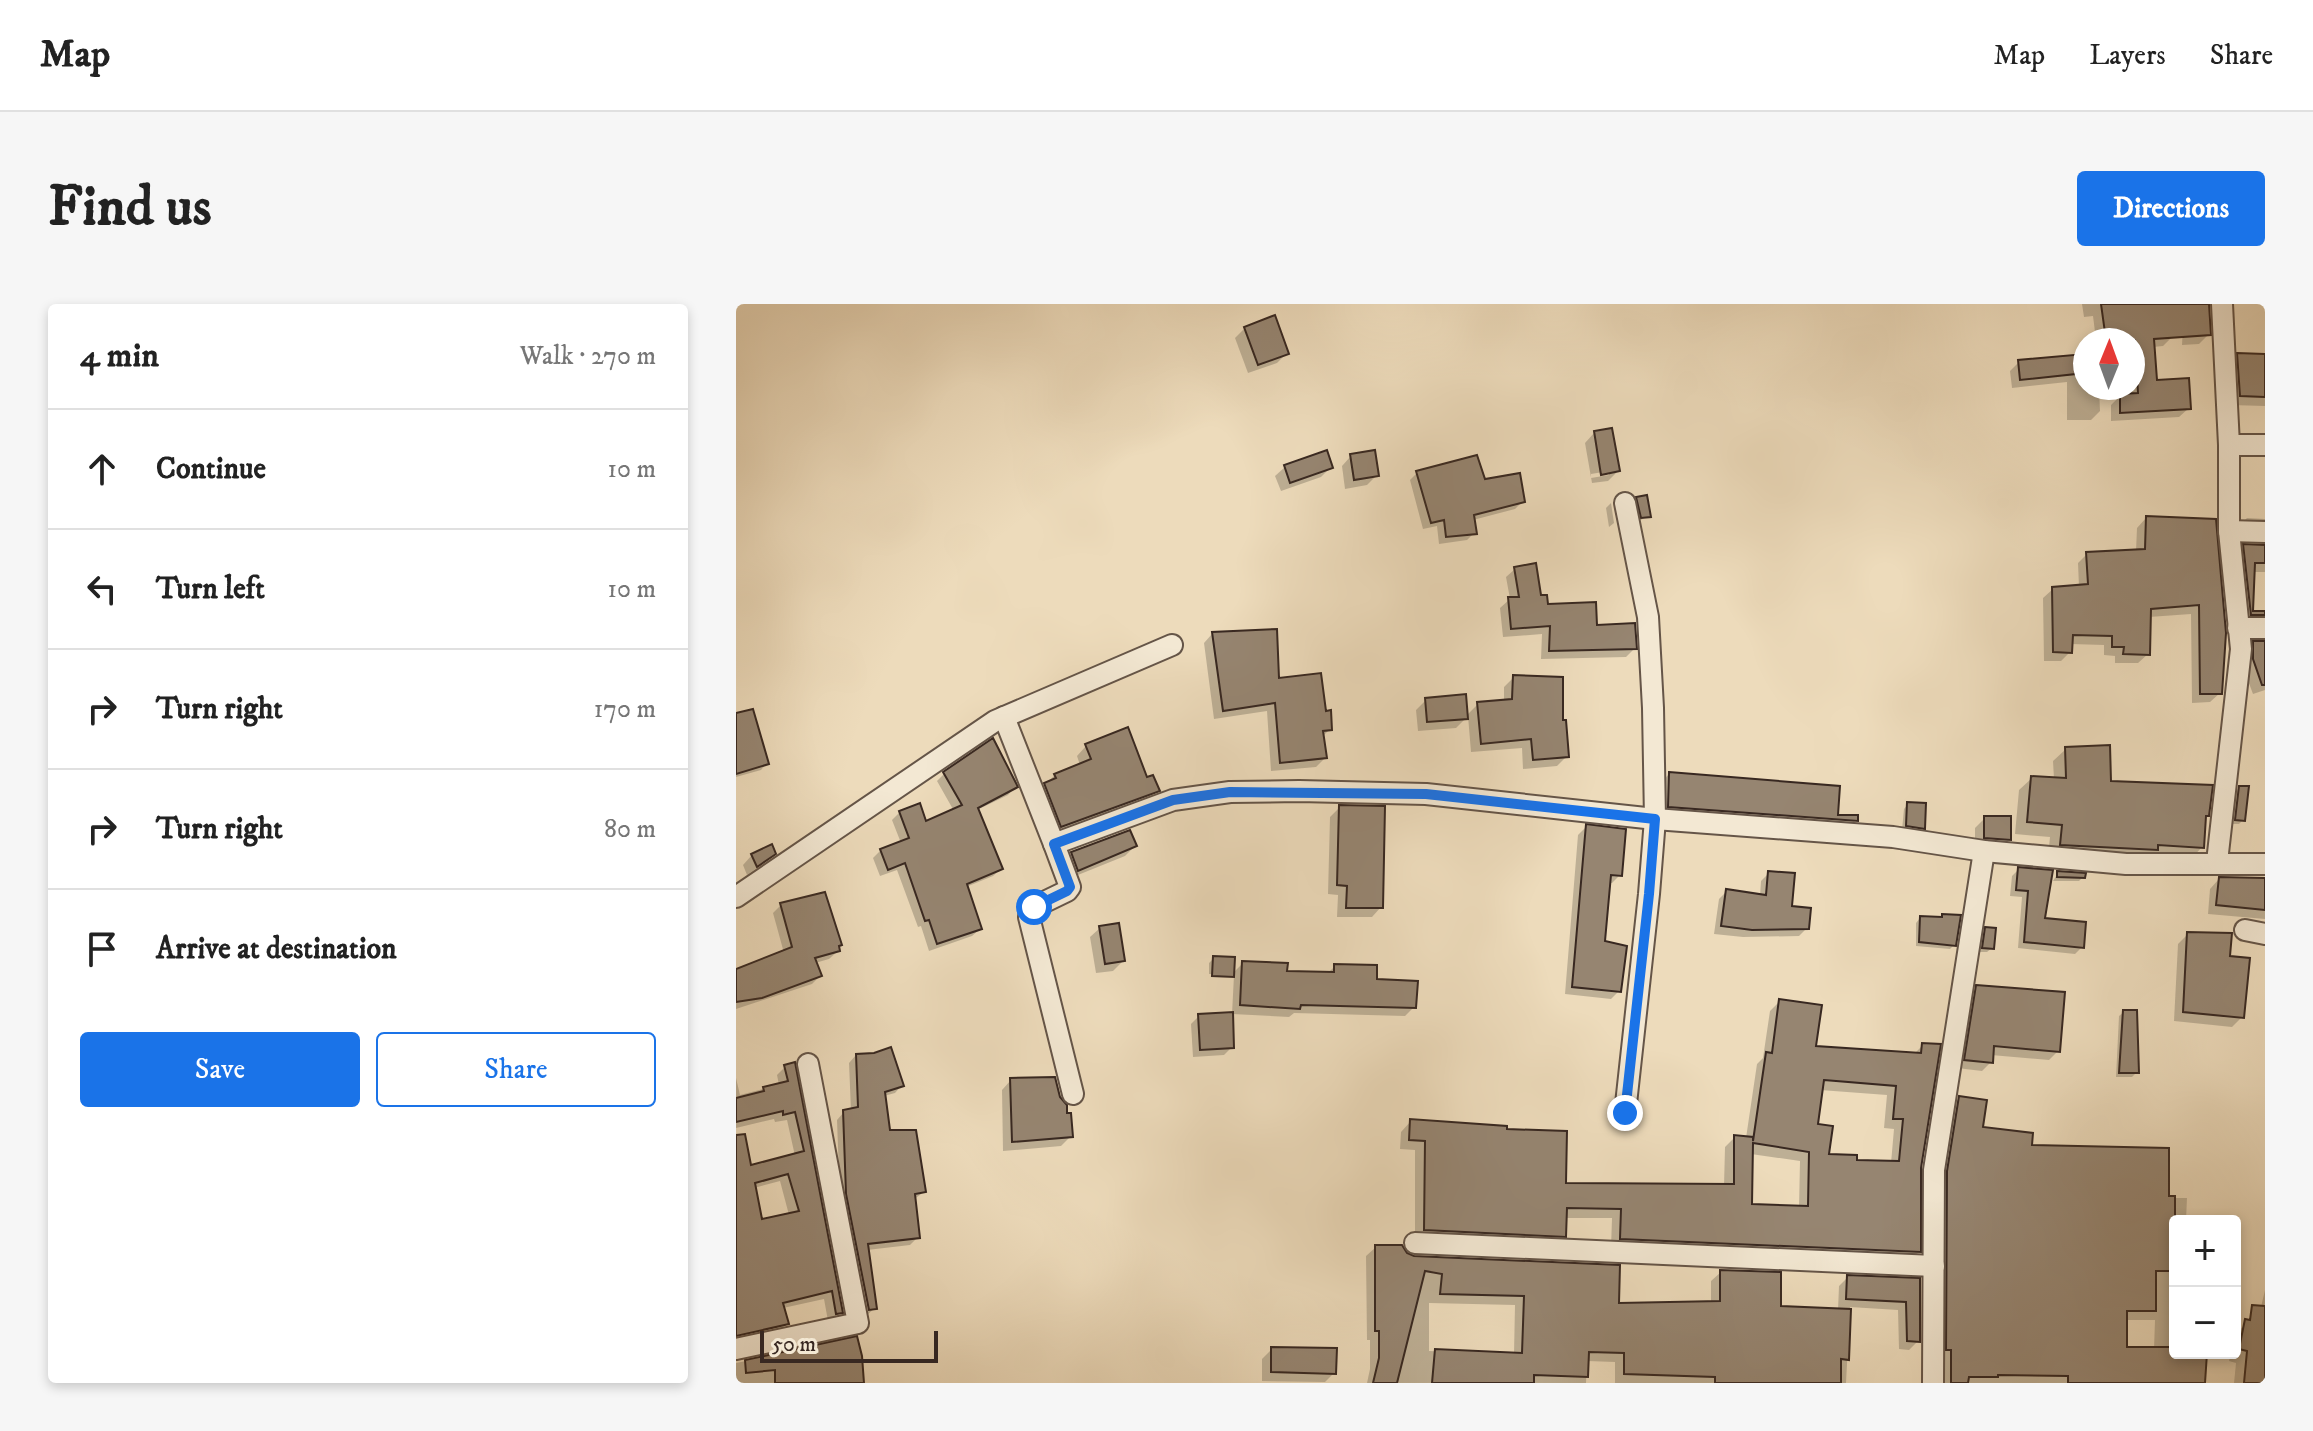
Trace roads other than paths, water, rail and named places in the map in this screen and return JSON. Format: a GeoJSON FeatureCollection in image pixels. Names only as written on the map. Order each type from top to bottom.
{"type":"FeatureCollection","features":[{"type":"Feature","properties":{"kind":"street"},"geometry":{"type":"LineString","coordinates":[[2217,862],[2241,649],[2229,531],[2229,445],[2222,304]]}},
{"type":"Feature","properties":{"kind":"street"},"geometry":{"type":"LineString","coordinates":[[2229,445],[2265,445]]}},
{"type":"Feature","properties":{"kind":"street"},"geometry":{"type":"LineString","coordinates":[[1625,503],[1648,617],[1655,819],[1625,1113]]}},
{"type":"Feature","properties":{"kind":"street"},"geometry":{"type":"LineString","coordinates":[[2229,531],[2265,532]]}},
{"type":"Feature","properties":{"kind":"street"},"geometry":{"type":"LineString","coordinates":[[2238,628],[2265,628]]}},
{"type":"Feature","properties":{"kind":"street"},"geometry":{"type":"LineString","coordinates":[[736,897],[914,774],[1004,717],[1172,645]]}},
{"type":"Feature","properties":{"kind":"street"},"geometry":{"type":"LineString","coordinates":[[1004,717],[1070,887],[1034,907],[1029,917],[1073,1094]]}},
{"type":"Feature","properties":{"kind":"street"},"geometry":{"type":"LineString","coordinates":[[1054,844],[1173,800],[1230,792],[1426,794],[1655,819],[1893,837],[1984,851],[2126,864],[2265,864]]}},
{"type":"Feature","properties":{"kind":"street"},"geometry":{"type":"LineString","coordinates":[[1933,1383],[1934,1170],[1984,851]]}},
{"type":"Feature","properties":{"kind":"street"},"geometry":{"type":"LineString","coordinates":[[736,1349],[858,1323],[808,1064]]}},
{"type":"Feature","properties":{"kind":"street"},"geometry":{"type":"LineString","coordinates":[[1415,1243],[1934,1266]]}}]}
